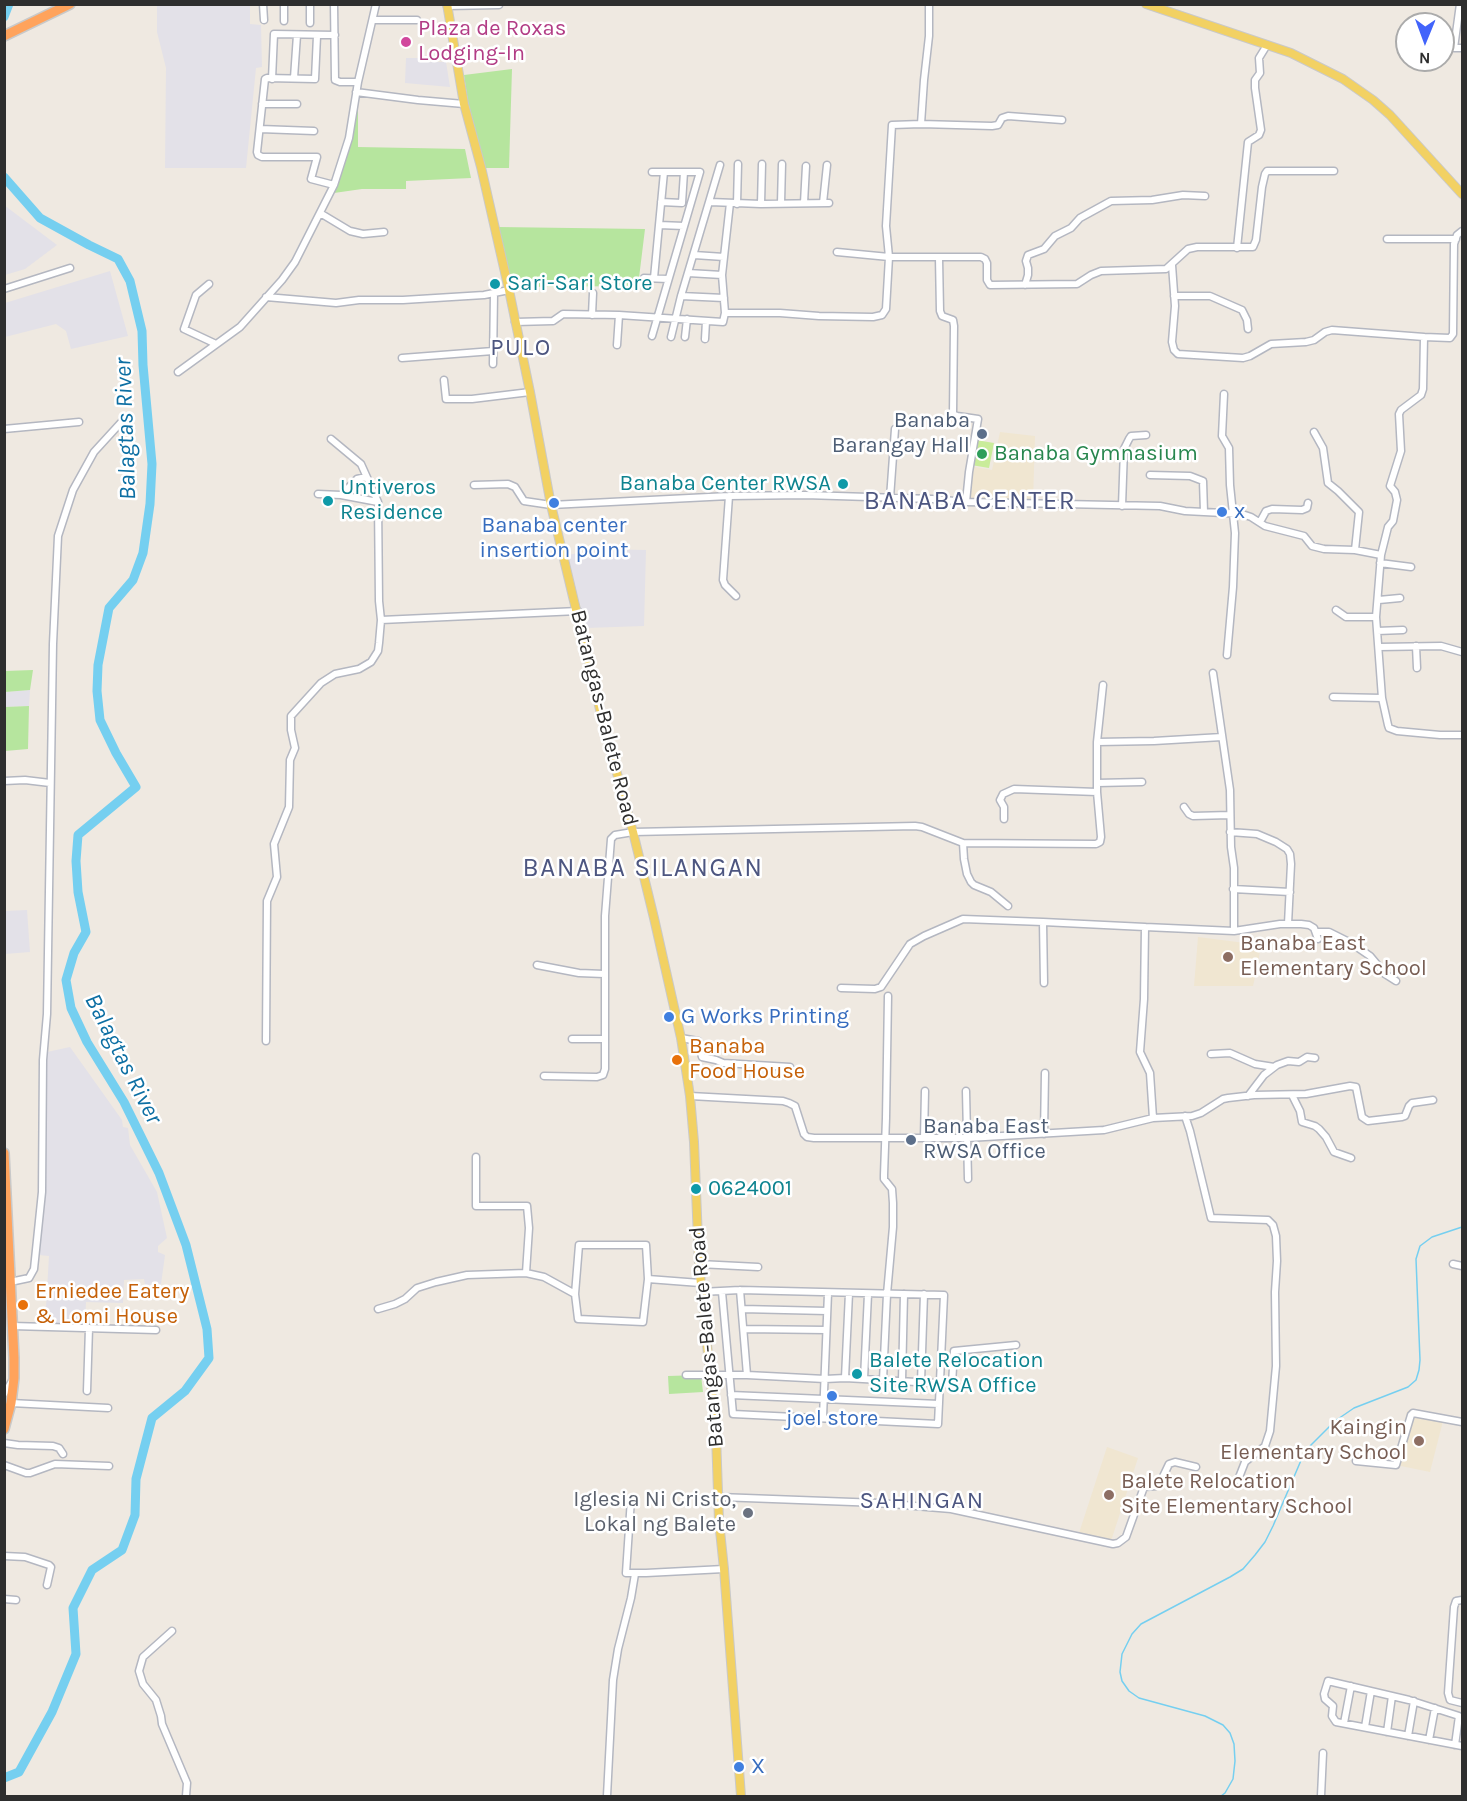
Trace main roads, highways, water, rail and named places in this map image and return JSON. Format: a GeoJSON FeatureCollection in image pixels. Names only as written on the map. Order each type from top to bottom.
{"type":"FeatureCollection","features":[{"type":"Feature","properties":{"kind":"highway"},"geometry":{"type":"LineString","coordinates":[[7,35],[70,4]]}},
{"type":"Feature","properties":{"kind":"highway"},"geometry":{"type":"LineString","coordinates":[[4,1153],[14,1378],[11,1403],[4,1429]]}},
{"type":"Feature","properties":{"kind":"main road"},"geometry":{"type":"LineString","coordinates":[[1146,4],[1291,53],[1343,79],[1373,100],[1404,129],[1462,194]]}},
{"type":"Feature","properties":{"kind":"main road","name":"Batangas-Balete Road"},"geometry":{"type":"LineString","coordinates":[[447,5],[464,104],[509,290],[551,505],[603,722],[633,832],[681,1038],[694,1142],[699,1264],[716,1435],[719,1521],[741,1797]]}},
{"type":"Feature","properties":{"kind":"waterway","name":"Balagtas River"},"geometry":{"type":"LineString","coordinates":[[4,17],[9,4]]}},
{"type":"Feature","properties":{"kind":"waterway","name":"Balagtas River"},"geometry":{"type":"LineString","coordinates":[[4,177],[40,218],[118,259],[130,281],[142,331],[152,464],[150,504],[143,553],[133,580],[109,608],[98,665],[97,691],[100,720],[136,787],[78,835],[76,861],[78,892],[86,932],[74,953],[66,980],[71,1008],[87,1042],[124,1102],[159,1173],[186,1245],[207,1329],[209,1358],[185,1391],[152,1418],[136,1479],[135,1515],[122,1550],[92,1570],[73,1608],[76,1654],[52,1712],[19,1772],[4,1778]]}},
{"type":"Feature","properties":{"kind":"waterway"},"geometry":{"type":"LineString","coordinates":[[1221,1796],[1233,1779],[1234,1744],[1230,1733],[1223,1725],[1205,1716],[1139,1698],[1129,1691],[1122,1681],[1120,1672],[1122,1654],[1132,1634],[1141,1624],[1243,1569],[1265,1542],[1305,1451],[1335,1421],[1354,1408],[1408,1387],[1416,1380],[1420,1360],[1416,1259],[1420,1246],[1432,1237],[1462,1227]]}},
{"type":"Feature","properties":{"kind":"place","name":"Plaza de Roxas Lodging-In"},"geometry":{"type":"Point","coordinates":[406,42]}},
{"type":"Feature","properties":{"kind":"place","name":"Sari-Sari Store"},"geometry":{"type":"Point","coordinates":[495,284]}},
{"type":"Feature","properties":{"kind":"place","name":"Banaba Barangay Hall"},"geometry":{"type":"Point","coordinates":[982,434]}},
{"type":"Feature","properties":{"kind":"place","name":"Banaba Gymnasium"},"geometry":{"type":"Point","coordinates":[982,454]}},
{"type":"Feature","properties":{"kind":"place","name":"Banaba Center RWSA"},"geometry":{"type":"Point","coordinates":[843,484]}},
{"type":"Feature","properties":{"kind":"place","name":"Untiveros Residence"},"geometry":{"type":"Point","coordinates":[328,501]}},
{"type":"Feature","properties":{"kind":"place","name":"Banaba center insertion point"},"geometry":{"type":"Point","coordinates":[554,503]}},
{"type":"Feature","properties":{"kind":"place","name":"x"},"geometry":{"type":"Point","coordinates":[1222,512]}},
{"type":"Feature","properties":{"kind":"place","name":"Banaba East Elementary School"},"geometry":{"type":"Point","coordinates":[1228,957]}},
{"type":"Feature","properties":{"kind":"place","name":"G Works Printing"},"geometry":{"type":"Point","coordinates":[669,1017]}},
{"type":"Feature","properties":{"kind":"place","name":"Banaba Food House"},"geometry":{"type":"Point","coordinates":[677,1060]}},
{"type":"Feature","properties":{"kind":"place","name":"Banaba East RWSA Office"},"geometry":{"type":"Point","coordinates":[911,1140]}},
{"type":"Feature","properties":{"kind":"place","name":"0624001"},"geometry":{"type":"Point","coordinates":[696,1189]}},
{"type":"Feature","properties":{"kind":"place","name":"Erniedee Eatery & Lomi House"},"geometry":{"type":"Point","coordinates":[23,1305]}},
{"type":"Feature","properties":{"kind":"place","name":"Balete Relocation Site RWSA Office"},"geometry":{"type":"Point","coordinates":[857,1374]}},
{"type":"Feature","properties":{"kind":"place","name":"joel store"},"geometry":{"type":"Point","coordinates":[832,1396]}},
{"type":"Feature","properties":{"kind":"place","name":"Kaingin Elementary School"},"geometry":{"type":"Point","coordinates":[1419,1441]}},
{"type":"Feature","properties":{"kind":"place","name":"Balete Relocation Site Elementary School"},"geometry":{"type":"Point","coordinates":[1109,1495]}},
{"type":"Feature","properties":{"kind":"place","name":"Iglesia Ni Cristo, Lokal ng Balete"},"geometry":{"type":"Point","coordinates":[748,1513]}},
{"type":"Feature","properties":{"kind":"place","name":"X"},"geometry":{"type":"Point","coordinates":[739,1767]}},
{"type":"Feature","properties":{"kind":"district","name":"PULO"},"geometry":{"type":"Point","coordinates":[521,348]}},
{"type":"Feature","properties":{"kind":"district","name":"BANABA CENTER"},"geometry":{"type":"Point","coordinates":[970,502]}},
{"type":"Feature","properties":{"kind":"district","name":"BANABA SILANGAN"},"geometry":{"type":"Point","coordinates":[643,869]}},
{"type":"Feature","properties":{"kind":"district","name":"SAHINGAN"},"geometry":{"type":"Point","coordinates":[922,1501]}}]}
